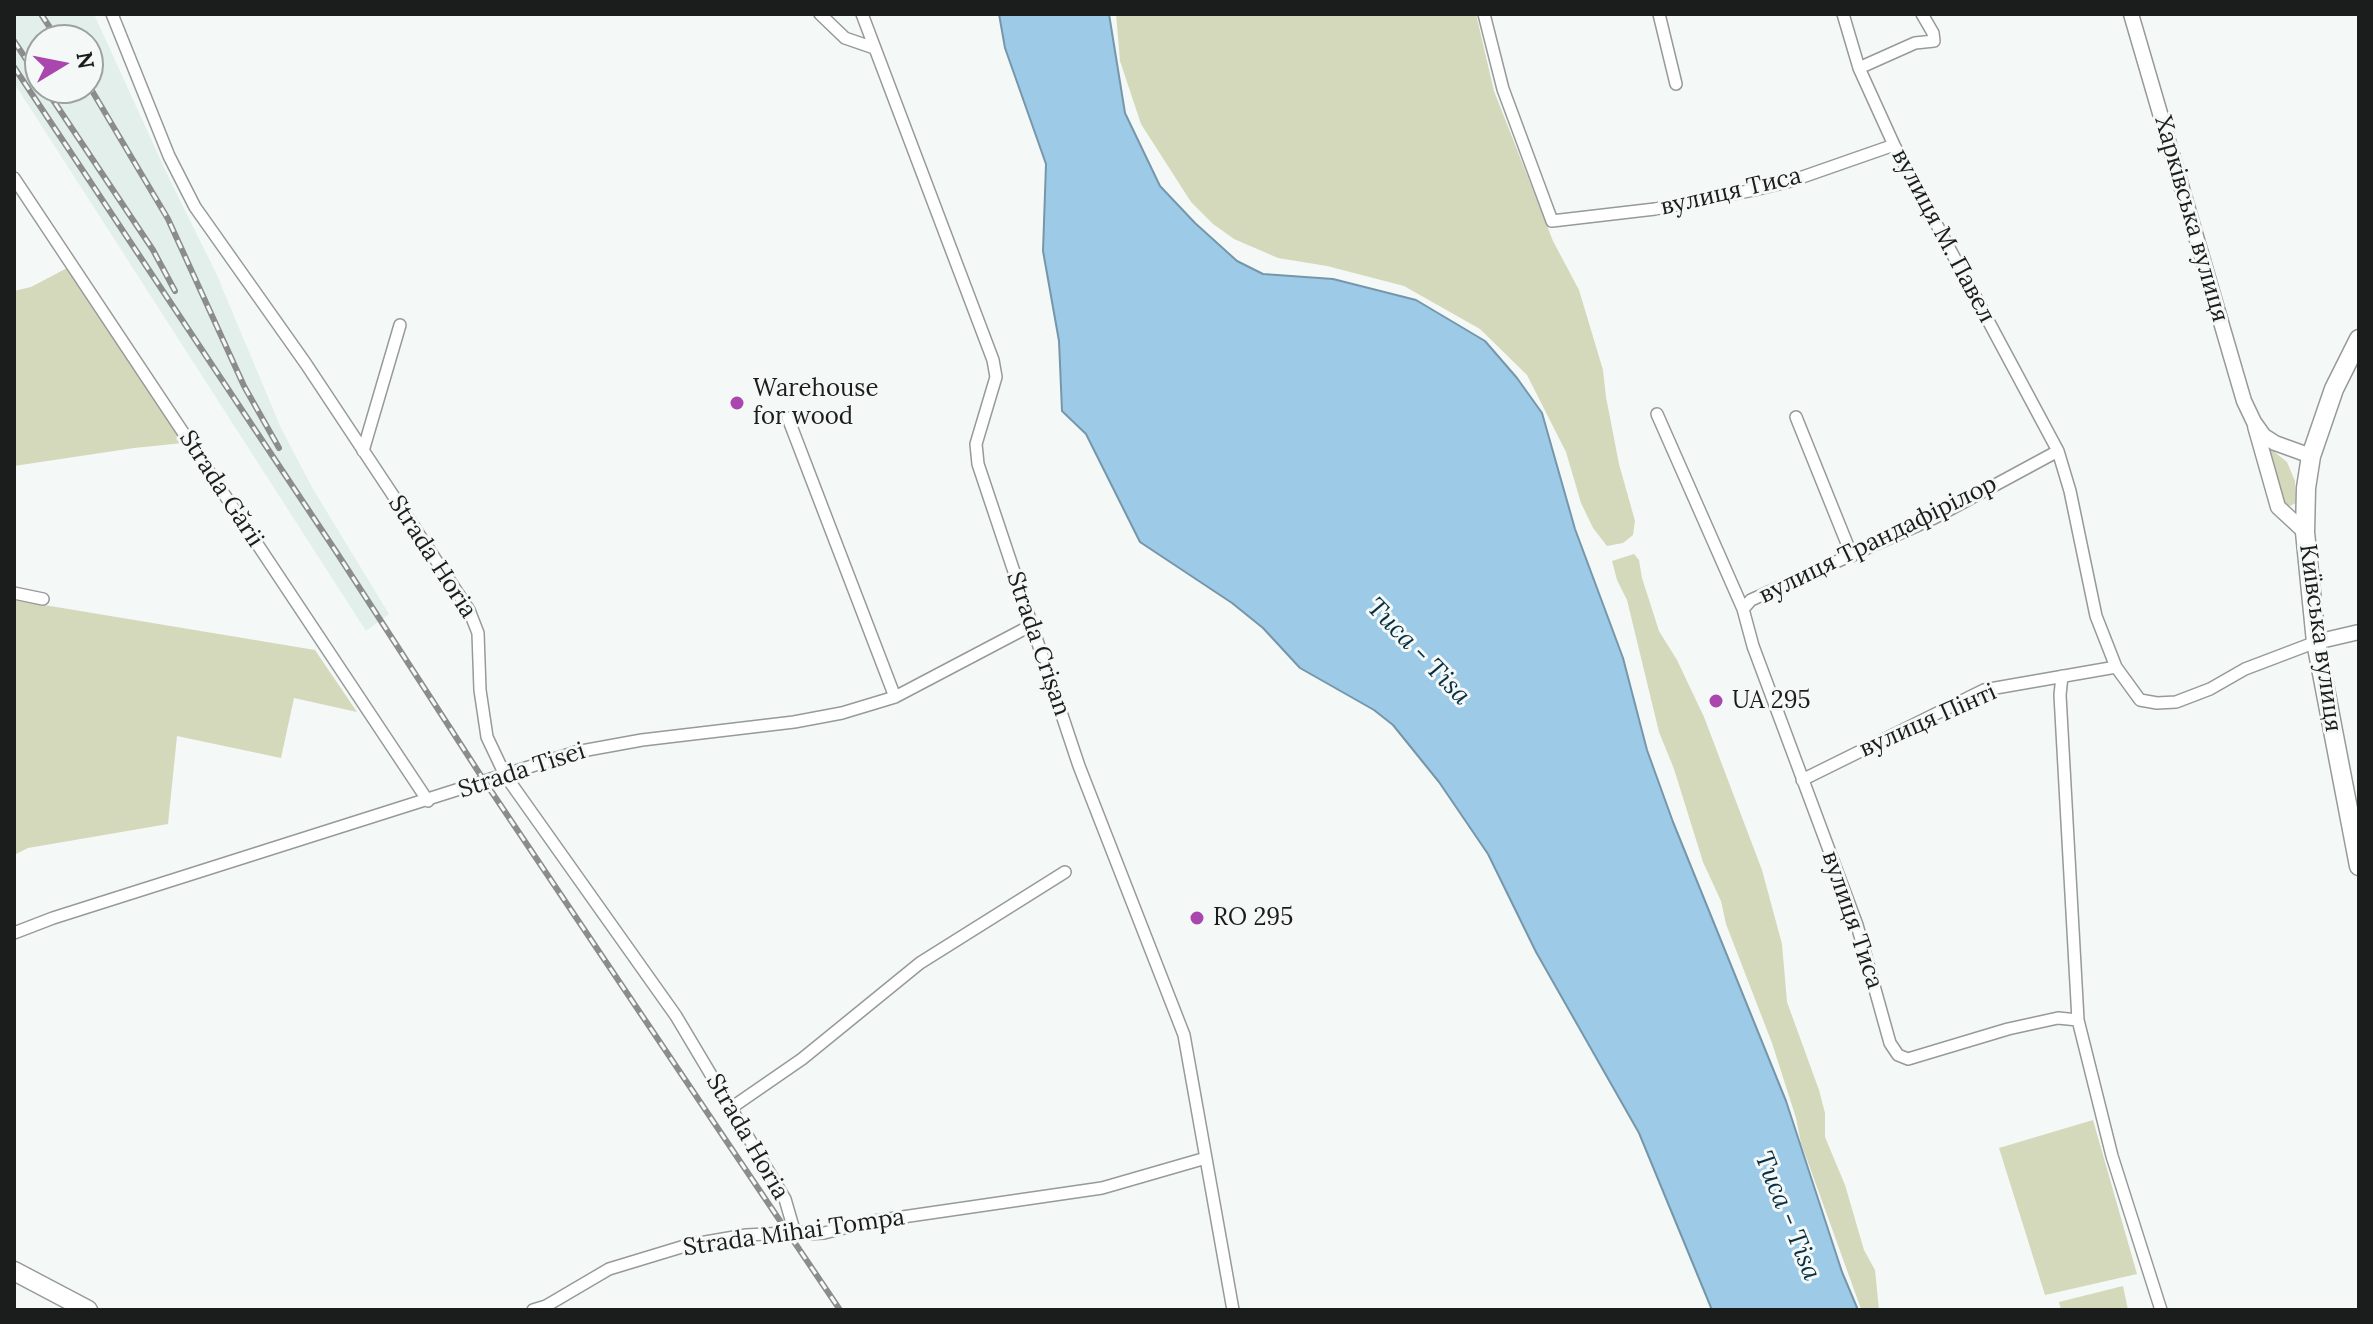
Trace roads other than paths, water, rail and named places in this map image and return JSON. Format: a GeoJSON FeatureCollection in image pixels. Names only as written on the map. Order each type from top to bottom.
{"type":"FeatureCollection","features":[{"type":"Feature","properties":{"kind":"main road","name":"Київська вулиця"},"geometry":{"type":"LineString","coordinates":[[2358,857],[2316,642],[2305,532],[2306,488],[2311,456],[2334,389],[2359,339]]}},
{"type":"Feature","properties":{"kind":"main road"},"geometry":{"type":"LineString","coordinates":[[14,1271],[88,1310]]}},
{"type":"Feature","properties":{"kind":"street","name":"Strada Horia"},"geometry":{"type":"LineString","coordinates":[[112,14],[169,156],[195,207],[306,364],[475,620],[483,715],[494,754],[505,775],[676,1016],[785,1199],[794,1230]]}},
{"type":"Feature","properties":{"kind":"street"},"geometry":{"type":"LineString","coordinates":[[823,14],[845,38],[874,48]]}},
{"type":"Feature","properties":{"kind":"street","name":"Strada Crișan"},"geometry":{"type":"LineString","coordinates":[[862,14],[995,367],[994,388],[984,410],[976,444],[978,464],[1030,626],[1104,832],[1184,1035],[1233,1310]]}},
{"type":"Feature","properties":{"kind":"street","name":"вулиця Тиса"},"geometry":{"type":"LineString","coordinates":[[1484,14],[1503,89],[1552,221],[1655,209],[1754,190],[1791,181],[1894,145]]}},
{"type":"Feature","properties":{"kind":"street"},"geometry":{"type":"LineString","coordinates":[[1659,14],[1676,84]]}},
{"type":"Feature","properties":{"kind":"street","name":"вулиця М. Павел"},"geometry":{"type":"LineString","coordinates":[[1843,14],[1859,68],[1894,145],[2058,451],[2070,491],[2096,616],[2116,667]]}},
{"type":"Feature","properties":{"kind":"street"},"geometry":{"type":"LineString","coordinates":[[1859,68],[1915,43],[1934,41],[1922,14]]}},
{"type":"Feature","properties":{"kind":"street","name":"Харківська вулиця"},"geometry":{"type":"LineString","coordinates":[[2131,14],[2278,507],[2305,532]]}},
{"type":"Feature","properties":{"kind":"street","name":"Strada Gării"},"geometry":{"type":"LineString","coordinates":[[14,178],[428,801]]}},
{"type":"Feature","properties":{"kind":"street"},"geometry":{"type":"LineString","coordinates":[[363,451],[400,325]]}},
{"type":"Feature","properties":{"kind":"street","name":"вулиця Тиса"},"geometry":{"type":"LineString","coordinates":[[1657,414],[1743,609],[1753,646],[1857,925],[1890,1043],[1898,1055],[1908,1059],[2008,1029],[2058,1018],[2078,1020]]}},
{"type":"Feature","properties":{"kind":"street"},"geometry":{"type":"LineString","coordinates":[[1796,417],[1852,556]]}},
{"type":"Feature","properties":{"kind":"street"},"geometry":{"type":"LineString","coordinates":[[788,418],[895,697]]}},
{"type":"Feature","properties":{"kind":"street","name":"Харківська вулиця"},"geometry":{"type":"LineString","coordinates":[[2254,422],[2264,436],[2275,443],[2311,456]]}},
{"type":"Feature","properties":{"kind":"street","name":"вулиця Трандафірілор"},"geometry":{"type":"LineString","coordinates":[[1743,609],[1751,600],[1934,518],[2058,451]]}},
{"type":"Feature","properties":{"kind":"street"},"geometry":{"type":"LineString","coordinates":[[14,593],[43,599]]}},
{"type":"Feature","properties":{"kind":"street","name":"Strada Tisei"},"geometry":{"type":"LineString","coordinates":[[14,933],[576,752],[610,744],[794,722],[842,713],[895,697],[1030,626]]}},
{"type":"Feature","properties":{"kind":"street"},"geometry":{"type":"LineString","coordinates":[[2116,667],[2140,700],[2176,702],[2210,689],[2245,669],[2316,642],[2359,632]]}},
{"type":"Feature","properties":{"kind":"street","name":"вулиця Пінті"},"geometry":{"type":"LineString","coordinates":[[1802,780],[1984,690],[2116,667]]}},
{"type":"Feature","properties":{"kind":"street"},"geometry":{"type":"LineString","coordinates":[[2062,676],[2060,695],[2078,1020],[2112,1156],[2161,1310]]}},
{"type":"Feature","properties":{"kind":"street"},"geometry":{"type":"LineString","coordinates":[[731,1108],[802,1059],[920,963],[1065,872]]}},
{"type":"Feature","properties":{"kind":"street","name":"Strada Mihai Tompa"},"geometry":{"type":"LineString","coordinates":[[533,1310],[546,1306],[609,1269],[688,1245],[794,1230],[805,1234],[824,1233],[868,1222],[1102,1188],[1206,1158]]}},
{"type":"Feature","properties":{"kind":"water","name":"Тиса - Tisa"},"geometry":{"type":"Polygon","coordinates":[[[999,14],[1109,14],[1125,113],[1160,186],[1195,223],[1237,261],[1263,274],[1333,279],[1416,300],[1485,341],[1542,413],[1575,529],[1623,658],[1647,750],[1786,1101],[1842,1272],[1858,1310],[1712,1310],[1639,1133],[1536,952],[1488,854],[1439,782],[1393,725],[1374,710],[1300,668],[1263,628],[1232,603],[1140,542],[1086,434],[1062,411],[1059,341],[1043,251],[1046,164],[1005,48],[999,14]]]}},
{"type":"Feature","properties":{"kind":"railway"},"geometry":{"type":"LineString","coordinates":[[41,14],[48,24]]}},
{"type":"Feature","properties":{"kind":"railway"},"geometry":{"type":"LineString","coordinates":[[14,41],[24,56]]}},
{"type":"Feature","properties":{"kind":"railway"},"geometry":{"type":"LineString","coordinates":[[14,67],[485,782],[840,1310]]}},
{"type":"Feature","properties":{"kind":"railway"},"geometry":{"type":"LineString","coordinates":[[56,104],[153,250],[175,291]]}},
{"type":"Feature","properties":{"kind":"railway"},"geometry":{"type":"LineString","coordinates":[[100,104],[168,219],[244,386],[279,448]]}},
{"type":"Feature","properties":{"kind":"place","name":"Warehouse for wood"},"geometry":{"type":"Point","coordinates":[737,403]}},
{"type":"Feature","properties":{"kind":"place","name":"UA 295"},"geometry":{"type":"Point","coordinates":[1716,701]}},
{"type":"Feature","properties":{"kind":"place","name":"RO 295"},"geometry":{"type":"Point","coordinates":[1197,918]}}]}
